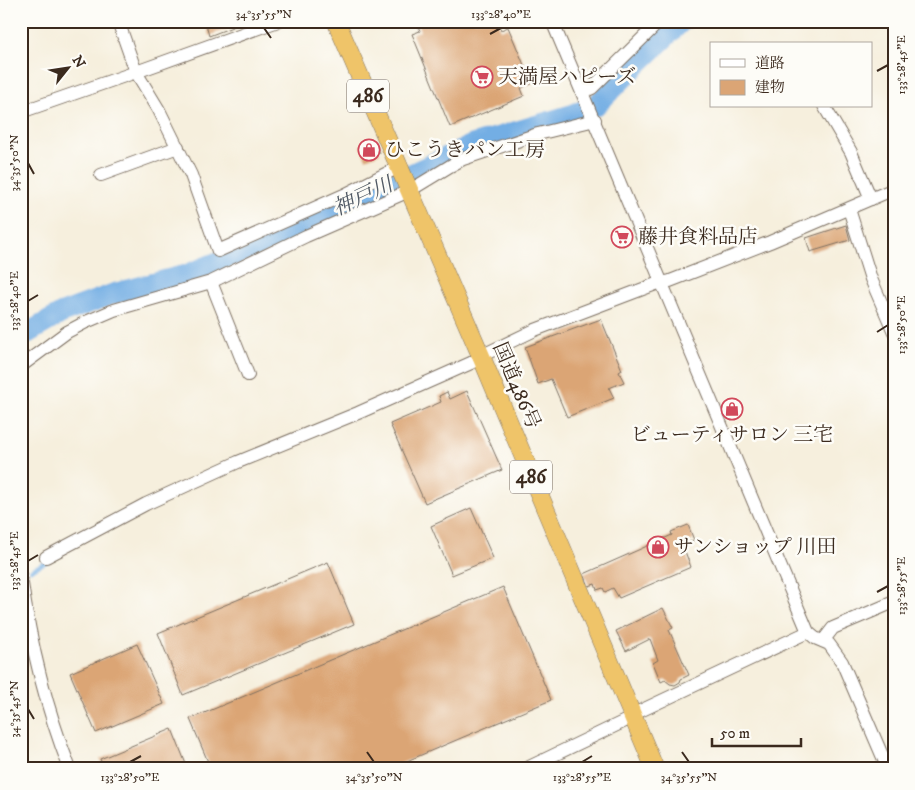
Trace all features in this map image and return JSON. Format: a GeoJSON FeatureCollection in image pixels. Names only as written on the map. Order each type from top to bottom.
{"type":"FeatureCollection","features":[{"type":"Feature","properties":{"kind":"highway","name":"国道486号"},"geometry":{"type":"LineString","coordinates":[[336,21],[655,769]]}},
{"type":"Feature","properties":{"kind":"street"},"geometry":{"type":"LineString","coordinates":[[118,21],[136,72],[192,175],[218,251],[344,195],[404,179],[538,134],[594,118]]}},
{"type":"Feature","properties":{"kind":"street"},"geometry":{"type":"LineString","coordinates":[[21,112],[278,21]]}},
{"type":"Feature","properties":{"kind":"street"},"geometry":{"type":"LineString","coordinates":[[552,21],[808,632],[814,638],[823,641],[833,649],[842,662],[888,769]]}},
{"type":"Feature","properties":{"kind":"street"},"geometry":{"type":"LineString","coordinates":[[584,96],[660,21]]}},
{"type":"Feature","properties":{"kind":"street"},"geometry":{"type":"LineString","coordinates":[[825,108],[851,152],[871,199]]}},
{"type":"Feature","properties":{"kind":"street"},"geometry":{"type":"LineString","coordinates":[[101,175],[178,147]]}},
{"type":"Feature","properties":{"kind":"street"},"geometry":{"type":"LineString","coordinates":[[21,366],[67,332],[114,310],[210,282],[306,236],[404,179]]}},
{"type":"Feature","properties":{"kind":"street"},"geometry":{"type":"LineString","coordinates":[[46,557],[146,504],[238,462],[358,414],[471,363],[480,356],[535,330],[770,242],[894,190]]}},
{"type":"Feature","properties":{"kind":"street"},"geometry":{"type":"LineString","coordinates":[[849,209],[871,279],[894,332]]}},
{"type":"Feature","properties":{"kind":"street"},"geometry":{"type":"LineString","coordinates":[[210,282],[248,375]]}},
{"type":"Feature","properties":{"kind":"street"},"geometry":{"type":"LineString","coordinates":[[21,577],[44,691],[53,723],[70,769]]}},
{"type":"Feature","properties":{"kind":"street"},"geometry":{"type":"LineString","coordinates":[[823,641],[833,628],[894,602]]}},
{"type":"Feature","properties":{"kind":"street"},"geometry":{"type":"LineString","coordinates":[[525,769],[632,717],[638,712],[808,632]]}},
{"type":"Feature","properties":{"kind":"building"},"geometry":{"type":"Polygon","coordinates":[[[205,21],[245,21],[245,22],[209,36],[205,21]]]}},
{"type":"Feature","properties":{"kind":"building","name":"天満屋ハピーズ"},"geometry":{"type":"Polygon","coordinates":[[[416,21],[497,21],[501,30],[508,27],[527,72],[532,71],[536,82],[521,88],[524,96],[450,127],[412,34],[420,31],[416,21]]]}},
{"type":"Feature","properties":{"kind":"building"},"geometry":{"type":"Polygon","coordinates":[[[374,140],[380,153],[366,159],[360,146],[374,140]]]}},
{"type":"Feature","properties":{"kind":"building"},"geometry":{"type":"Polygon","coordinates":[[[846,225],[850,240],[810,252],[806,238],[846,225]]]}},
{"type":"Feature","properties":{"kind":"building"},"geometry":{"type":"Polygon","coordinates":[[[601,319],[622,370],[619,372],[624,382],[609,388],[614,398],[567,417],[551,379],[538,384],[525,347],[601,319]]]}},
{"type":"Feature","properties":{"kind":"building"},"geometry":{"type":"Polygon","coordinates":[[[467,391],[502,470],[425,503],[390,424],[441,402],[439,396],[447,392],[450,399],[467,391]]]}},
{"type":"Feature","properties":{"kind":"building"},"geometry":{"type":"Polygon","coordinates":[[[471,508],[493,558],[452,575],[431,526],[471,508]]]}},
{"type":"Feature","properties":{"kind":"building"},"geometry":{"type":"Polygon","coordinates":[[[688,525],[694,540],[685,543],[687,547],[684,549],[691,567],[619,598],[613,588],[605,592],[603,588],[597,590],[595,584],[589,586],[584,574],[672,535],[671,532],[688,525]]]}},
{"type":"Feature","properties":{"kind":"building"},"geometry":{"type":"Polygon","coordinates":[[[328,562],[354,624],[183,695],[158,633],[328,562]]]}},
{"type":"Feature","properties":{"kind":"building"},"geometry":{"type":"Polygon","coordinates":[[[503,587],[551,700],[388,769],[211,769],[190,719],[503,587]]]}},
{"type":"Feature","properties":{"kind":"building"},"geometry":{"type":"Polygon","coordinates":[[[663,608],[673,628],[669,630],[689,675],[675,685],[665,680],[661,682],[653,663],[658,660],[650,639],[626,651],[616,631],[663,608]]]}},
{"type":"Feature","properties":{"kind":"building"},"geometry":{"type":"Polygon","coordinates":[[[137,644],[164,704],[96,733],[70,673],[137,644]]]}},
{"type":"Feature","properties":{"kind":"building"},"geometry":{"type":"Polygon","coordinates":[[[172,729],[188,769],[104,769],[100,759],[172,729]]]}},
{"type":"Feature","properties":{"kind":"waterway","name":"神戸川"},"geometry":{"type":"LineString","coordinates":[[21,337],[62,313],[113,294],[186,275],[274,239],[472,145],[574,114],[596,105],[682,21]]}},
{"type":"Feature","properties":{"kind":"waterway"},"geometry":{"type":"LineString","coordinates":[[31,570],[48,561]]}},
{"type":"Feature","properties":{"kind":"place","name":"天満屋ハピーズ"},"geometry":{"type":"Point","coordinates":[482,77]}},
{"type":"Feature","properties":{"kind":"place","name":"ひこうきパン工房"},"geometry":{"type":"Point","coordinates":[369,150]}},
{"type":"Feature","properties":{"kind":"place","name":"藤井食料品店"},"geometry":{"type":"Point","coordinates":[622,237]}},
{"type":"Feature","properties":{"kind":"place","name":"ビューティサロン 三宅"},"geometry":{"type":"Point","coordinates":[732,409]}},
{"type":"Feature","properties":{"kind":"place","name":"サンショップ 川田"},"geometry":{"type":"Point","coordinates":[658,547]}}]}
